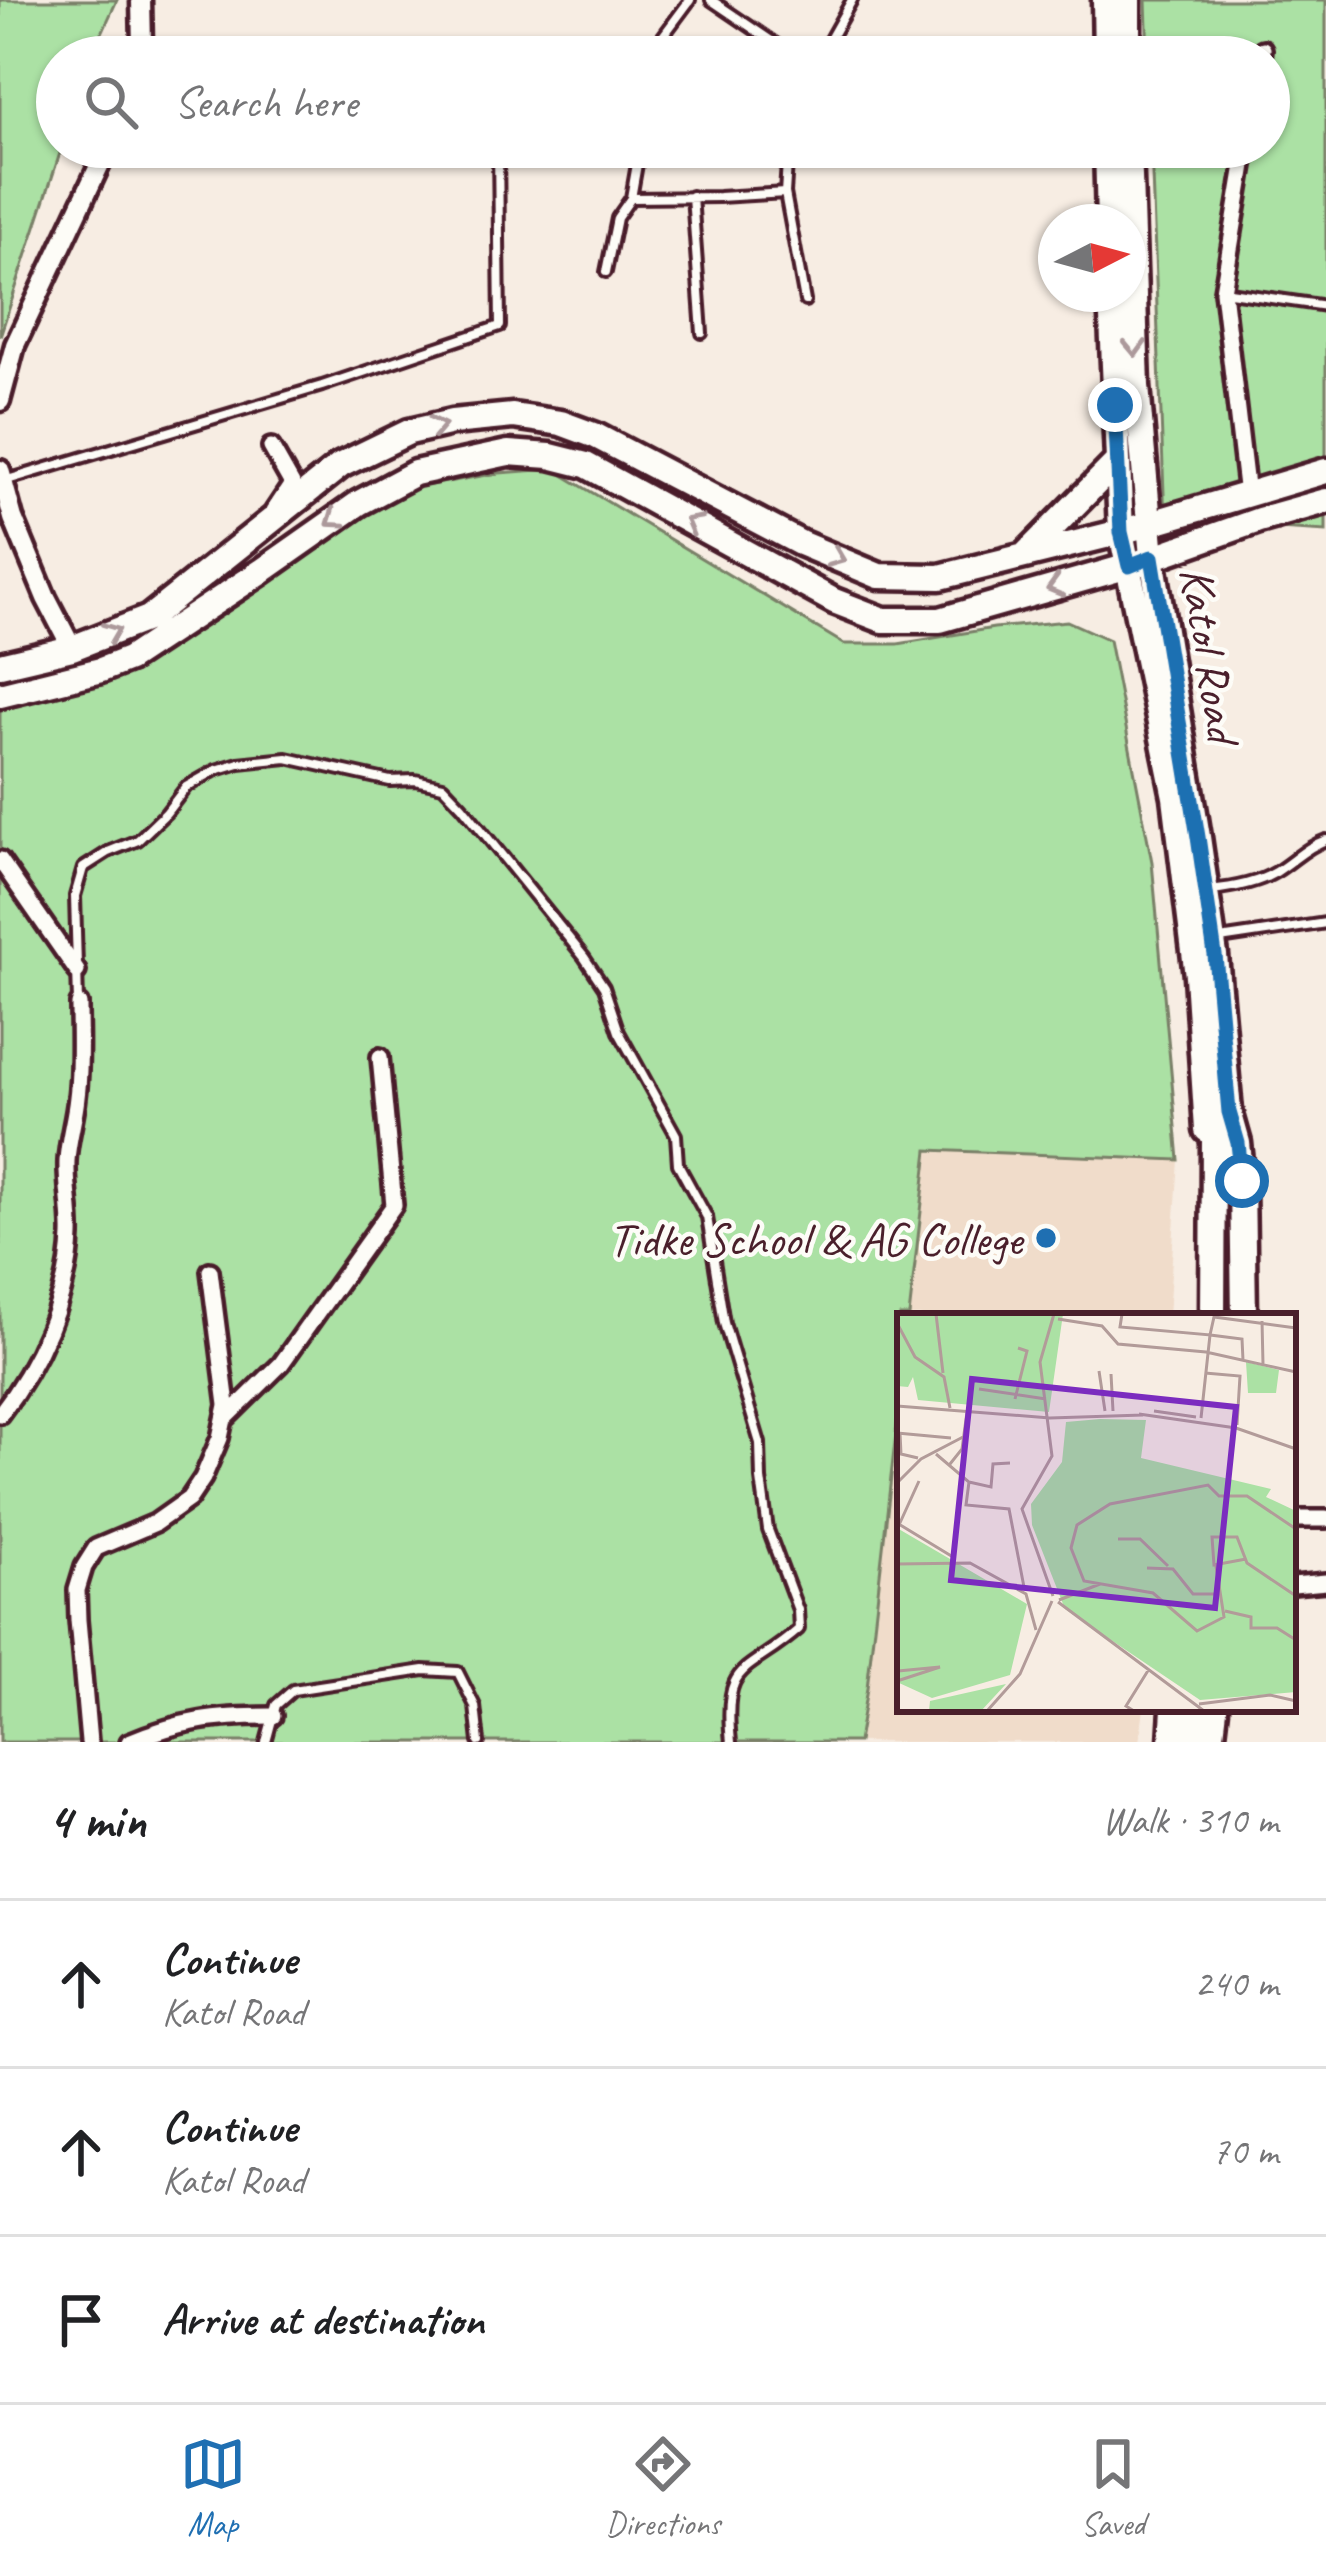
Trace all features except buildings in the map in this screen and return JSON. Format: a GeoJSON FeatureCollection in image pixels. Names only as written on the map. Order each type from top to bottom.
{"type":"FeatureCollection","features":[{"type":"Feature","properties":{"kind":"main road"},"geometry":{"type":"LineString","coordinates":[[1105,0],[1106,36]]}},
{"type":"Feature","properties":{"kind":"main road"},"geometry":{"type":"LineString","coordinates":[[1128,0],[1128,36]]}},
{"type":"Feature","properties":{"kind":"main road"},"geometry":{"type":"LineString","coordinates":[[1108,168],[1109,204]]}},
{"type":"Feature","properties":{"kind":"main road","name":"Katol Road"},"geometry":{"type":"LineString","coordinates":[[1130,168],[1137,386],[1149,522],[1140,562],[1218,1110],[1238,1143],[1244,1313]]}},
{"type":"Feature","properties":{"kind":"main road","name":"Katol Road"},"geometry":{"type":"LineString","coordinates":[[1113,312],[1121,532],[1140,562],[1212,940],[1218,1110],[1202,1313]]}},
{"type":"Feature","properties":{"kind":"main road"},"geometry":{"type":"LineString","coordinates":[[0,664],[72,648],[149,618],[341,465],[409,432],[452,422],[513,416],[560,423],[596,436],[800,543],[879,576],[940,577],[1121,532],[1326,471]]}},
{"type":"Feature","properties":{"kind":"main road"},"geometry":{"type":"LineString","coordinates":[[0,695],[101,670],[129,658],[358,503],[415,473],[508,453],[586,465],[834,602],[883,620],[940,620],[1140,562],[1326,500]]}},
{"type":"Feature","properties":{"kind":"main road"},"geometry":{"type":"LineString","coordinates":[[1024,556],[1118,460]]}},
{"type":"Feature","properties":{"kind":"main road"},"geometry":{"type":"LineString","coordinates":[[1218,1110],[1214,1140],[1222,1183],[1226,1313]]}},
{"type":"Feature","properties":{"kind":"main road"},"geometry":{"type":"LineString","coordinates":[[1214,1313],[1222,1183]]}},
{"type":"Feature","properties":{"kind":"main road"},"geometry":{"type":"LineString","coordinates":[[1172,1742],[1174,1712]]}},
{"type":"Feature","properties":{"kind":"main road"},"geometry":{"type":"LineString","coordinates":[[1185,1742],[1188,1712]]}},
{"type":"Feature","properties":{"kind":"main road"},"geometry":{"type":"LineString","coordinates":[[1194,1742],[1197,1712]]}},
{"type":"Feature","properties":{"kind":"main road"},"geometry":{"type":"LineString","coordinates":[[1211,1742],[1215,1712]]}},
{"type":"Feature","properties":{"kind":"street"},"geometry":{"type":"LineString","coordinates":[[142,36],[143,5]]}},
{"type":"Feature","properties":{"kind":"street"},"geometry":{"type":"LineString","coordinates":[[0,401],[15,345],[98,168]]}},
{"type":"Feature","properties":{"kind":"street"},"geometry":{"type":"LineString","coordinates":[[1244,168],[1223,291],[1247,495]]}},
{"type":"Feature","properties":{"kind":"street"},"geometry":{"type":"LineString","coordinates":[[262,527],[292,484],[272,447]]}},
{"type":"Feature","properties":{"kind":"street"},"geometry":{"type":"LineString","coordinates":[[2,475],[29,558],[72,648]]}},
{"type":"Feature","properties":{"kind":"street"},"geometry":{"type":"LineString","coordinates":[[0,860],[76,971]]}},
{"type":"Feature","properties":{"kind":"street"},"geometry":{"type":"LineString","coordinates":[[0,1414],[37,1356],[66,1271],[71,1237],[67,1160],[78,1094],[79,1004]]}},
{"type":"Feature","properties":{"kind":"street"},"geometry":{"type":"LineString","coordinates":[[224,1420],[281,1364],[394,1205],[380,1058]]}},
{"type":"Feature","properties":{"kind":"street"},"geometry":{"type":"LineString","coordinates":[[89,1742],[77,1590],[84,1567],[96,1548],[155,1523],[189,1498],[220,1438],[227,1405],[210,1271]]}},
{"type":"Feature","properties":{"kind":"street"},"geometry":{"type":"LineString","coordinates":[[1296,1585],[1326,1582]]}},
{"type":"Feature","properties":{"kind":"street"},"geometry":{"type":"LineString","coordinates":[[129,1742],[182,1722],[218,1716],[273,1716]]}},
{"type":"Feature","properties":{"kind":"lane"},"geometry":{"type":"LineString","coordinates":[[665,36],[690,0]]}},
{"type":"Feature","properties":{"kind":"lane"},"geometry":{"type":"LineString","coordinates":[[711,0],[764,36]]}},
{"type":"Feature","properties":{"kind":"lane"},"geometry":{"type":"LineString","coordinates":[[832,36],[852,0]]}},
{"type":"Feature","properties":{"kind":"lane"},"geometry":{"type":"LineString","coordinates":[[2,475],[322,386],[500,326],[498,168]]}},
{"type":"Feature","properties":{"kind":"lane"},"geometry":{"type":"LineString","coordinates":[[606,272],[617,218],[631,198],[636,168]]}},
{"type":"Feature","properties":{"kind":"lane"},"geometry":{"type":"LineString","coordinates":[[787,168],[785,193],[805,301]]}},
{"type":"Feature","properties":{"kind":"lane"},"geometry":{"type":"LineString","coordinates":[[631,198],[785,193]]}},
{"type":"Feature","properties":{"kind":"lane"},"geometry":{"type":"LineString","coordinates":[[692,196],[702,333]]}},
{"type":"Feature","properties":{"kind":"lane"},"geometry":{"type":"LineString","coordinates":[[1223,291],[1326,306]]}},
{"type":"Feature","properties":{"kind":"lane"},"geometry":{"type":"LineString","coordinates":[[79,1004],[74,896],[83,868],[108,851],[139,840],[186,787],[216,770],[287,758],[391,781],[443,786],[461,806],[604,987],[619,1032],[676,1135],[678,1164],[707,1217],[724,1323],[760,1443],[768,1530],[798,1610],[799,1629],[740,1671],[729,1690],[730,1742]]}},
{"type":"Feature","properties":{"kind":"lane"},"geometry":{"type":"LineString","coordinates":[[1206,890],[1234,888],[1275,873],[1309,846],[1326,840]]}},
{"type":"Feature","properties":{"kind":"lane"},"geometry":{"type":"LineString","coordinates":[[1212,940],[1326,923]]}},
{"type":"Feature","properties":{"kind":"lane"},"geometry":{"type":"LineString","coordinates":[[266,1742],[276,1705],[293,1690],[424,1670],[458,1672],[475,1706],[479,1742]]}},
{"type":"Feature","properties":{"kind":"shaded area","name":"Tidke School & AG College"},"geometry":{"type":"Polygon","coordinates":[[[928,1150],[1179,1160],[1168,1313],[909,1313],[928,1150]]]}},
{"type":"Feature","properties":{"kind":"shaded area","name":"Tidke School & AG College"},"geometry":{"type":"Polygon","coordinates":[[[897,1424],[897,1712],[1144,1712],[1139,1742],[858,1742],[897,1424]]]}},
{"type":"Feature","properties":{"kind":"green space"},"geometry":{"type":"Polygon","coordinates":[[[0,0],[117,0],[101,36],[36,36],[36,168],[55,168],[0,336],[0,0]]]}},
{"type":"Feature","properties":{"kind":"green space"},"geometry":{"type":"Polygon","coordinates":[[[1146,0],[1326,0],[1326,531],[1165,521],[1152,168],[1290,168],[1290,36],[1147,36],[1146,0]]]}},
{"type":"Feature","properties":{"kind":"green space"},"geometry":{"type":"Polygon","coordinates":[[[553,469],[844,644],[898,644],[1067,621],[1109,640],[1152,862],[1179,1160],[928,1150],[909,1313],[897,1313],[897,1424],[858,1742],[0,1742],[0,709],[60,685],[412,488],[553,469]]]}},
{"type":"Feature","properties":{"kind":"place","name":"Tidke School & AG College"},"geometry":{"type":"Point","coordinates":[1046,1238]}},
{"type":"Feature","properties":{"kind":"route"},"geometry":{"type":"LineString","coordinates":[[1115,405],[1121,532],[1129,566],[1152,557],[1198,837],[1215,955],[1229,1112],[1242,1181]]}}]}
